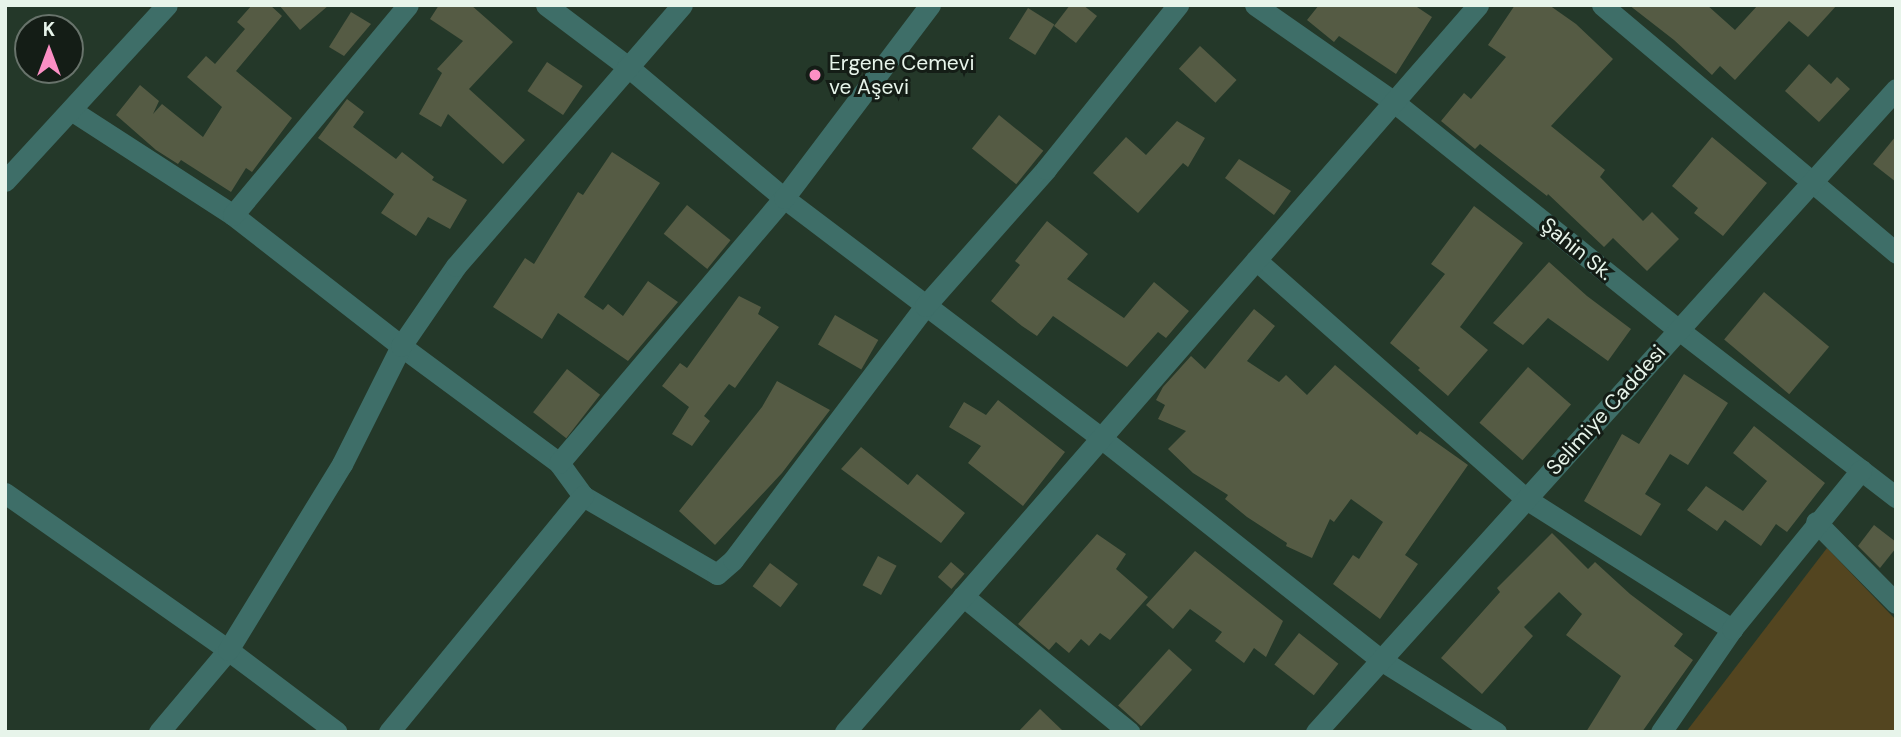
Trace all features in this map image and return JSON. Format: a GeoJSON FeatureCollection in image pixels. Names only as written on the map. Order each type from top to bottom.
{"type":"FeatureCollection","features":[{"type":"Feature","properties":{"kind":"street"},"geometry":{"type":"LineString","coordinates":[[5,181],[167,5]]}},
{"type":"Feature","properties":{"kind":"street"},"geometry":{"type":"LineString","coordinates":[[233,215],[408,5]]}},
{"type":"Feature","properties":{"kind":"street"},"geometry":{"type":"LineString","coordinates":[[546,5],[627,66],[784,198],[1101,438],[1381,660],[1496,732]]}},
{"type":"Feature","properties":{"kind":"street"},"geometry":{"type":"LineString","coordinates":[[159,732],[228,650],[342,464],[401,346],[456,266],[682,5]]}},
{"type":"Feature","properties":{"kind":"street"},"geometry":{"type":"LineString","coordinates":[[559,463],[784,198],[930,5]]}},
{"type":"Feature","properties":{"kind":"street"},"geometry":{"type":"LineString","coordinates":[[71,110],[233,215],[401,346],[559,463],[583,496],[717,574],[733,560],[925,306],[1046,169],[1178,5]]}},
{"type":"Feature","properties":{"kind":"street","name":"Şahin Sk."},"geometry":{"type":"LineString","coordinates":[[1255,5],[1394,102],[1679,330],[1896,497]]}},
{"type":"Feature","properties":{"kind":"street"},"geometry":{"type":"LineString","coordinates":[[845,732],[1478,5]]}},
{"type":"Feature","properties":{"kind":"street"},"geometry":{"type":"LineString","coordinates":[[1602,5],[1896,253]]}},
{"type":"Feature","properties":{"kind":"street","name":"Selimiye Caddesi"},"geometry":{"type":"LineString","coordinates":[[1316,732],[1896,89]]}},
{"type":"Feature","properties":{"kind":"street"},"geometry":{"type":"LineString","coordinates":[[1256,260],[1526,499],[1731,629]]}},
{"type":"Feature","properties":{"kind":"street"},"geometry":{"type":"LineString","coordinates":[[1661,732],[1731,629],[1861,470]]}},
{"type":"Feature","properties":{"kind":"street"},"geometry":{"type":"LineString","coordinates":[[5,493],[228,650],[337,732]]}},
{"type":"Feature","properties":{"kind":"street"},"geometry":{"type":"LineString","coordinates":[[389,732],[583,496]]}},
{"type":"Feature","properties":{"kind":"street"},"geometry":{"type":"LineString","coordinates":[[1816,522],[1896,603]]}},
{"type":"Feature","properties":{"kind":"street"},"geometry":{"type":"LineString","coordinates":[[963,597],[1129,732]]}},
{"type":"Feature","properties":{"kind":"shaded area"},"geometry":{"type":"Polygon","coordinates":[[[1827,548],[1896,620],[1896,732],[1686,732],[1827,548]]]}},
{"type":"Feature","properties":{"kind":"building"},"geometry":{"type":"Polygon","coordinates":[[[252,5],[270,5],[282,16],[236,71],[292,118],[252,172],[246,168],[231,192],[181,160],[178,164],[156,150],[116,115],[140,85],[159,101],[153,114],[162,104],[203,137],[222,107],[187,77],[206,56],[215,64],[245,29],[237,22],[252,5]]]}},
{"type":"Feature","properties":{"kind":"building"},"geometry":{"type":"Polygon","coordinates":[[[279,5],[329,5],[300,30],[279,5]]]}},
{"type":"Feature","properties":{"kind":"building"},"geometry":{"type":"Polygon","coordinates":[[[439,5],[471,5],[513,42],[469,89],[525,140],[503,164],[448,114],[441,127],[419,114],[442,73],[437,69],[463,41],[430,19],[439,5]]]}},
{"type":"Feature","properties":{"kind":"building"},"geometry":{"type":"Polygon","coordinates":[[[1070,5],[1083,5],[1097,16],[1076,43],[1054,26],[1070,5]]]}},
{"type":"Feature","properties":{"kind":"building"},"geometry":{"type":"Polygon","coordinates":[[[1319,5],[1414,5],[1432,17],[1396,74],[1339,36],[1334,42],[1307,20],[1319,5]]]}},
{"type":"Feature","properties":{"kind":"building"},"geometry":{"type":"Polygon","coordinates":[[[1515,5],[1549,5],[1576,24],[1613,59],[1551,126],[1605,170],[1600,177],[1643,221],[1652,212],[1679,239],[1647,271],[1613,238],[1604,247],[1548,194],[1547,196],[1480,144],[1475,149],[1441,121],[1464,93],[1471,99],[1506,57],[1488,45],[1515,5]]]}},
{"type":"Feature","properties":{"kind":"building"},"geometry":{"type":"Polygon","coordinates":[[[1629,5],[1707,5],[1735,30],[1758,5],[1837,5],[1808,37],[1789,21],[1735,80],[1720,66],[1712,75],[1674,40],[1629,5]]]}},
{"type":"Feature","properties":{"kind":"building"},"geometry":{"type":"Polygon","coordinates":[[[1028,8],[1054,24],[1035,55],[1009,39],[1028,8]]]}},
{"type":"Feature","properties":{"kind":"building"},"geometry":{"type":"Polygon","coordinates":[[[351,12],[371,24],[344,56],[329,47],[351,12]]]}},
{"type":"Feature","properties":{"kind":"building"},"geometry":{"type":"Polygon","coordinates":[[[1200,46],[1237,80],[1215,103],[1179,69],[1200,46]]]}},
{"type":"Feature","properties":{"kind":"building"},"geometry":{"type":"Polygon","coordinates":[[[547,62],[583,86],[563,115],[527,91],[547,62]]]}},
{"type":"Feature","properties":{"kind":"building"},"geometry":{"type":"Polygon","coordinates":[[[1809,64],[1831,84],[1837,77],[1850,89],[1819,122],[1785,91],[1809,64]]]}},
{"type":"Feature","properties":{"kind":"building"},"geometry":{"type":"Polygon","coordinates":[[[347,99],[364,112],[353,127],[396,159],[402,152],[434,177],[432,180],[467,200],[450,229],[428,217],[416,236],[381,213],[394,194],[318,138],[347,99]]]}},
{"type":"Feature","properties":{"kind":"building"},"geometry":{"type":"Polygon","coordinates":[[[999,115],[1043,151],[1016,184],[972,148],[999,115]]]}},
{"type":"Feature","properties":{"kind":"building"},"geometry":{"type":"Polygon","coordinates":[[[1177,121],[1205,138],[1188,167],[1183,163],[1138,213],[1093,173],[1126,137],[1146,155],[1177,121]]]}},
{"type":"Feature","properties":{"kind":"building"},"geometry":{"type":"Polygon","coordinates":[[[1896,136],[1896,182],[1873,164],[1896,136]]]}},
{"type":"Feature","properties":{"kind":"building"},"geometry":{"type":"Polygon","coordinates":[[[1712,137],[1767,183],[1723,236],[1694,213],[1698,208],[1672,186],[1712,137]]]}},
{"type":"Feature","properties":{"kind":"building"},"geometry":{"type":"Polygon","coordinates":[[[612,152],[660,183],[584,297],[603,310],[608,304],[623,316],[648,281],[678,302],[628,361],[558,313],[542,339],[493,307],[525,258],[534,264],[578,192],[583,195],[612,152]]]}},
{"type":"Feature","properties":{"kind":"building"},"geometry":{"type":"Polygon","coordinates":[[[1239,159],[1291,191],[1274,215],[1225,178],[1239,159]]]}},
{"type":"Feature","properties":{"kind":"building"},"geometry":{"type":"Polygon","coordinates":[[[687,205],[731,240],[707,269],[664,234],[687,205]]]}},
{"type":"Feature","properties":{"kind":"building"},"geometry":{"type":"Polygon","coordinates":[[[1474,206],[1523,243],[1460,327],[1488,350],[1448,396],[1390,343],[1445,274],[1431,264],[1474,206]]]}},
{"type":"Feature","properties":{"kind":"building"},"geometry":{"type":"Polygon","coordinates":[[[1047,221],[1088,254],[1067,279],[1124,318],[1154,282],[1189,311],[1166,338],[1158,332],[1127,367],[1053,316],[1037,336],[991,301],[1020,265],[1015,261],[1047,221]]]}},
{"type":"Feature","properties":{"kind":"building"},"geometry":{"type":"Polygon","coordinates":[[[1549,262],[1587,296],[1631,329],[1608,361],[1548,318],[1523,345],[1493,323],[1549,262]]]}},
{"type":"Feature","properties":{"kind":"building"},"geometry":{"type":"Polygon","coordinates":[[[1764,292],[1829,347],[1789,394],[1724,339],[1764,292]]]}},
{"type":"Feature","properties":{"kind":"building"},"geometry":{"type":"Polygon","coordinates":[[[739,296],[761,307],[758,314],[779,327],[735,388],[729,384],[704,416],[710,421],[692,446],[672,434],[689,407],[662,386],[680,363],[687,368],[739,296]]]}},
{"type":"Feature","properties":{"kind":"building"},"geometry":{"type":"Polygon","coordinates":[[[1254,309],[1275,326],[1247,361],[1279,382],[1286,375],[1307,395],[1335,365],[1417,435],[1420,431],[1468,465],[1405,555],[1418,564],[1380,619],[1333,584],[1353,555],[1359,559],[1383,522],[1351,499],[1334,522],[1330,519],[1312,558],[1286,546],[1287,543],[1247,517],[1225,499],[1228,495],[1193,473],[1168,449],[1186,431],[1158,419],[1165,405],[1156,400],[1163,387],[1191,356],[1205,369],[1254,309]]]}},
{"type":"Feature","properties":{"kind":"building"},"geometry":{"type":"Polygon","coordinates":[[[835,315],[878,340],[861,369],[818,344],[835,315]]]}},
{"type":"Feature","properties":{"kind":"building"},"geometry":{"type":"Polygon","coordinates":[[[1528,367],[1571,404],[1522,460],[1479,423],[1528,367]]]}},
{"type":"Feature","properties":{"kind":"building"},"geometry":{"type":"Polygon","coordinates":[[[567,369],[600,395],[566,438],[533,412],[567,369]]]}},
{"type":"Feature","properties":{"kind":"building"},"geometry":{"type":"Polygon","coordinates":[[[1684,374],[1728,403],[1688,465],[1670,454],[1645,494],[1661,504],[1641,536],[1584,501],[1622,434],[1639,444],[1684,374]]]}},
{"type":"Feature","properties":{"kind":"building"},"geometry":{"type":"Polygon","coordinates":[[[777,381],[830,410],[782,473],[715,545],[679,511],[762,407],[777,381]]]}},
{"type":"Feature","properties":{"kind":"building"},"geometry":{"type":"Polygon","coordinates":[[[998,400],[1065,452],[1023,506],[968,463],[981,446],[949,427],[964,402],[986,415],[998,400]]]}},
{"type":"Feature","properties":{"kind":"building"},"geometry":{"type":"Polygon","coordinates":[[[1754,426],[1825,483],[1787,532],[1776,524],[1761,546],[1725,520],[1717,531],[1687,510],[1706,486],[1743,511],[1767,481],[1733,453],[1754,426]]]}},
{"type":"Feature","properties":{"kind":"building"},"geometry":{"type":"Polygon","coordinates":[[[861,447],[908,485],[917,474],[965,513],[941,543],[841,469],[861,447]]]}},
{"type":"Feature","properties":{"kind":"building"},"geometry":{"type":"Polygon","coordinates":[[[1874,525],[1896,542],[1896,548],[1880,568],[1858,546],[1874,525]]]}},
{"type":"Feature","properties":{"kind":"building"},"geometry":{"type":"Polygon","coordinates":[[[1552,533],[1588,569],[1595,562],[1630,594],[1683,634],[1674,646],[1693,660],[1642,732],[1586,732],[1621,676],[1566,635],[1582,614],[1559,592],[1524,627],[1533,636],[1482,694],[1441,658],[1500,592],[1497,588],[1552,533]]]}},
{"type":"Feature","properties":{"kind":"building"},"geometry":{"type":"Polygon","coordinates":[[[1097,534],[1126,554],[1116,569],[1148,597],[1110,640],[1100,633],[1089,646],[1081,639],[1069,653],[1056,642],[1049,650],[1018,624],[1097,534]]]}},
{"type":"Feature","properties":{"kind":"building"},"geometry":{"type":"Polygon","coordinates":[[[1195,551],[1283,621],[1266,657],[1254,648],[1244,663],[1215,641],[1222,632],[1190,609],[1173,629],[1146,605],[1195,551]]]}},
{"type":"Feature","properties":{"kind":"building"},"geometry":{"type":"Polygon","coordinates":[[[878,556],[897,566],[881,595],[863,585],[878,556]]]}},
{"type":"Feature","properties":{"kind":"building"},"geometry":{"type":"Polygon","coordinates":[[[951,562],[965,574],[951,589],[938,577],[951,562]]]}},
{"type":"Feature","properties":{"kind":"building"},"geometry":{"type":"Polygon","coordinates":[[[770,563],[798,584],[780,607],[753,586],[770,563]]]}},
{"type":"Feature","properties":{"kind":"building"},"geometry":{"type":"Polygon","coordinates":[[[1299,633],[1338,664],[1314,695],[1274,665],[1299,633]]]}},
{"type":"Feature","properties":{"kind":"building"},"geometry":{"type":"Polygon","coordinates":[[[1169,649],[1192,670],[1141,726],[1118,705],[1169,649]]]}},
{"type":"Feature","properties":{"kind":"building"},"geometry":{"type":"Polygon","coordinates":[[[1040,709],[1064,732],[1018,732],[1040,709]]]}},
{"type":"Feature","properties":{"kind":"place","name":"Ergene Cemevi ve Aşevi"},"geometry":{"type":"Point","coordinates":[815,75]}}]}
